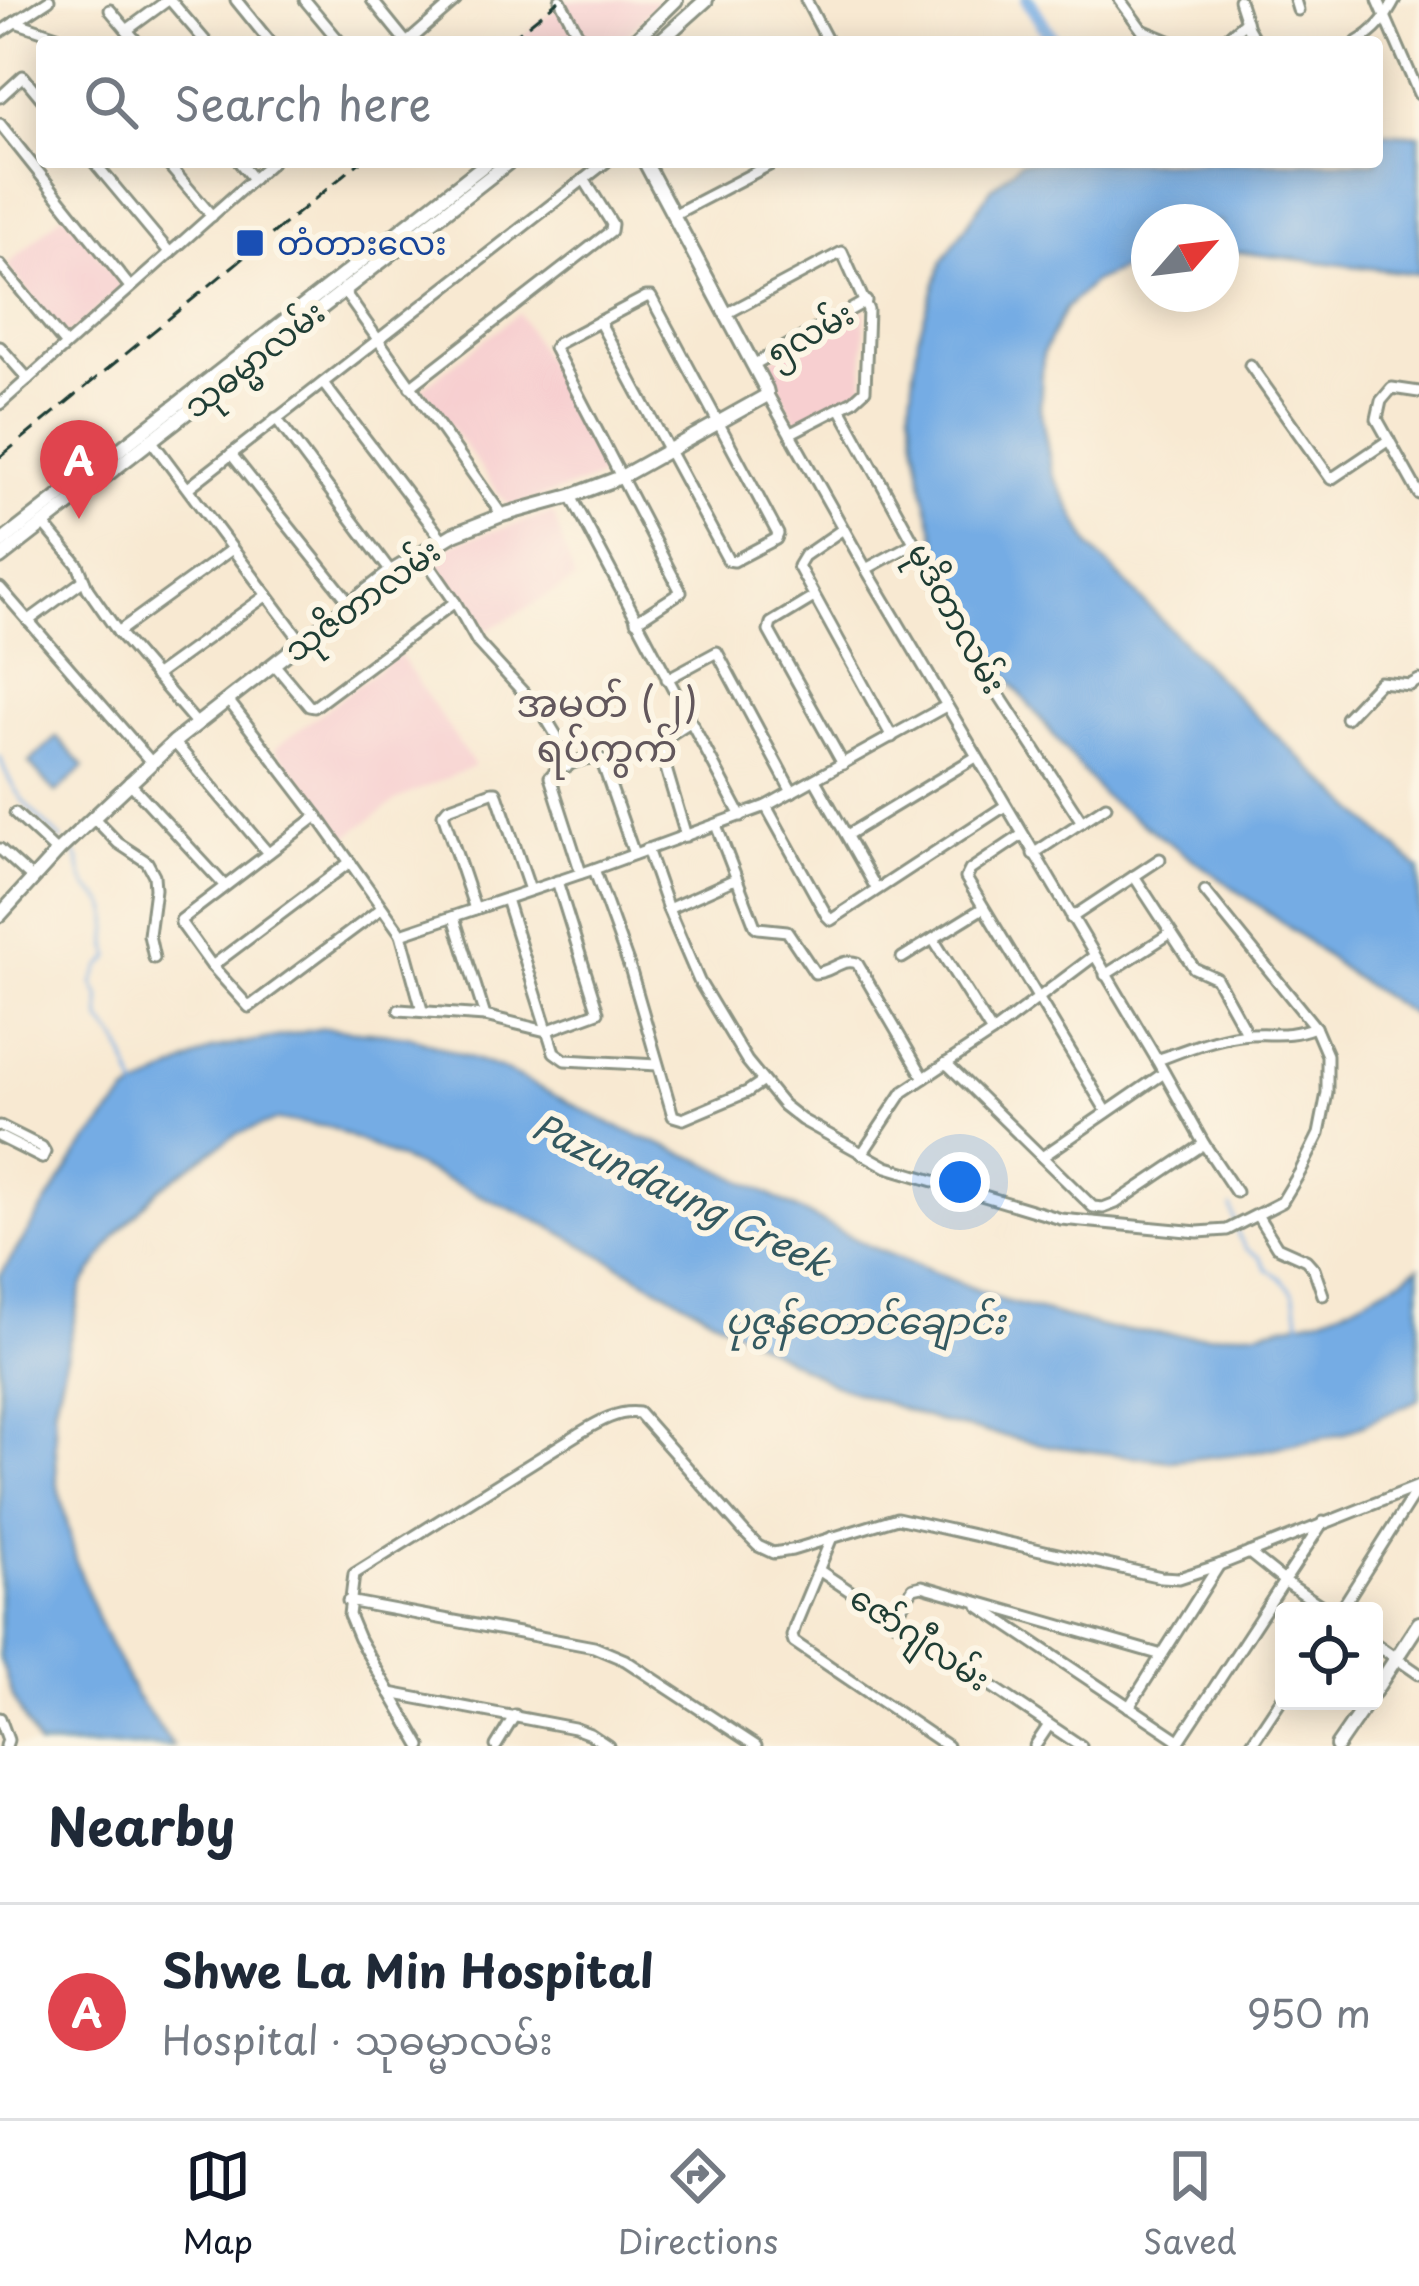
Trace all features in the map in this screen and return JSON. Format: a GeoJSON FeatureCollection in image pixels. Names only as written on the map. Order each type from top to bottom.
{"type":"FeatureCollection","features":[{"type":"Feature","properties":{"kind":"main road"},"geometry":{"type":"LineString","coordinates":[[639,36],[676,0]]}},
{"type":"Feature","properties":{"kind":"main road"},"geometry":{"type":"LineString","coordinates":[[666,36],[706,0]]}},
{"type":"Feature","properties":{"kind":"main road","name":"သုဓမ္မာလမ်း"},"geometry":{"type":"LineString","coordinates":[[0,558],[481,168]]}},
{"type":"Feature","properties":{"kind":"main road","name":"သုဓမ္မာလမ်း"},"geometry":{"type":"LineString","coordinates":[[0,543],[151,440],[501,168]]}},
{"type":"Feature","properties":{"kind":"main road"},"geometry":{"type":"LineString","coordinates":[[650,168],[753,364],[763,397]]}},
{"type":"Feature","properties":{"kind":"main road","name":"သုဇိတာလမ်း"},"geometry":{"type":"LineString","coordinates":[[58,851],[174,742],[350,603],[442,539],[621,477],[763,397]]}},
{"type":"Feature","properties":{"kind":"main road"},"geometry":{"type":"LineString","coordinates":[[0,915],[58,851]]}},
{"type":"Feature","properties":{"kind":"main road"},"geometry":{"type":"LineString","coordinates":[[1383,1678],[1419,1623]]}},
{"type":"Feature","properties":{"kind":"main road"},"geometry":{"type":"LineString","coordinates":[[1337,1746],[1362,1710]]}},
{"type":"Feature","properties":{"kind":"street"},"geometry":{"type":"LineString","coordinates":[[0,32],[49,0]]}},
{"type":"Feature","properties":{"kind":"street"},"geometry":{"type":"LineString","coordinates":[[127,29],[169,0],[201,36]]}},
{"type":"Feature","properties":{"kind":"street"},"geometry":{"type":"LineString","coordinates":[[236,0],[265,36]]}},
{"type":"Feature","properties":{"kind":"street"},"geometry":{"type":"LineString","coordinates":[[305,0],[335,36]]}},
{"type":"Feature","properties":{"kind":"street"},"geometry":{"type":"LineString","coordinates":[[373,0],[402,36]]}},
{"type":"Feature","properties":{"kind":"street"},"geometry":{"type":"LineString","coordinates":[[437,0],[445,10]]}},
{"type":"Feature","properties":{"kind":"street"},"geometry":{"type":"LineString","coordinates":[[414,36],[456,0]]}},
{"type":"Feature","properties":{"kind":"street"},"geometry":{"type":"LineString","coordinates":[[560,0],[579,36]]}},
{"type":"Feature","properties":{"kind":"street"},"geometry":{"type":"LineString","coordinates":[[806,0],[825,36]]}},
{"type":"Feature","properties":{"kind":"street"},"geometry":{"type":"LineString","coordinates":[[1120,0],[1142,30],[1156,36]]}},
{"type":"Feature","properties":{"kind":"street"},"geometry":{"type":"LineString","coordinates":[[1239,0],[1253,36]]}},
{"type":"Feature","properties":{"kind":"street"},"geometry":{"type":"LineString","coordinates":[[1378,0],[1419,94]]}},
{"type":"Feature","properties":{"kind":"street"},"geometry":{"type":"LineString","coordinates":[[1367,36],[1394,0]]}},
{"type":"Feature","properties":{"kind":"street"},"geometry":{"type":"LineString","coordinates":[[110,10],[132,36]]}},
{"type":"Feature","properties":{"kind":"street"},"geometry":{"type":"LineString","coordinates":[[1229,36],[1246,21]]}},
{"type":"Feature","properties":{"kind":"street"},"geometry":{"type":"LineString","coordinates":[[15,22],[57,36]]}},
{"type":"Feature","properties":{"kind":"street"},"geometry":{"type":"LineString","coordinates":[[0,97],[23,76],[36,92]]}},
{"type":"Feature","properties":{"kind":"street"},"geometry":{"type":"LineString","coordinates":[[0,124],[130,287]]}},
{"type":"Feature","properties":{"kind":"street"},"geometry":{"type":"LineString","coordinates":[[99,168],[170,254]]}},
{"type":"Feature","properties":{"kind":"street"},"geometry":{"type":"LineString","coordinates":[[171,168],[212,216]]}},
{"type":"Feature","properties":{"kind":"street"},"geometry":{"type":"LineString","coordinates":[[244,168],[254,179]]}},
{"type":"Feature","properties":{"kind":"street"},"geometry":{"type":"LineString","coordinates":[[0,404],[266,168]]}},
{"type":"Feature","properties":{"kind":"street"},"geometry":{"type":"LineString","coordinates":[[188,488],[598,168]]}},
{"type":"Feature","properties":{"kind":"street"},"geometry":{"type":"LineString","coordinates":[[673,215],[763,168]]}},
{"type":"Feature","properties":{"kind":"street"},"geometry":{"type":"LineString","coordinates":[[410,387],[614,227],[584,179]]}},
{"type":"Feature","properties":{"kind":"street"},"geometry":{"type":"LineString","coordinates":[[726,314],[842,252],[868,310],[865,390],[791,433]]}},
{"type":"Feature","properties":{"kind":"street"},"geometry":{"type":"LineString","coordinates":[[0,265],[65,344]]}},
{"type":"Feature","properties":{"kind":"street"},"geometry":{"type":"LineString","coordinates":[[343,290],[502,515]]}},
{"type":"Feature","properties":{"kind":"street"},"geometry":{"type":"LineString","coordinates":[[599,321],[728,560],[778,537],[651,297],[646,297],[599,321],[557,344],[554,348],[682,593],[636,621]]}},
{"type":"Feature","properties":{"kind":"street","name":"၅လမ်း"},"geometry":{"type":"LineString","coordinates":[[753,364],[866,301]]}},
{"type":"Feature","properties":{"kind":"street"},"geometry":{"type":"LineString","coordinates":[[0,347],[28,379]]}},
{"type":"Feature","properties":{"kind":"street"},"geometry":{"type":"LineString","coordinates":[[1250,365],[1331,479],[1388,440]]}},
{"type":"Feature","properties":{"kind":"street"},"geometry":{"type":"LineString","coordinates":[[322,383],[442,539]]}},
{"type":"Feature","properties":{"kind":"street"},"geometry":{"type":"LineString","coordinates":[[1419,392],[1391,388],[1381,401],[1377,419],[1419,494]]}},
{"type":"Feature","properties":{"kind":"street"},"geometry":{"type":"LineString","coordinates":[[763,397],[791,433],[946,706],[1236,1192]]}},
{"type":"Feature","properties":{"kind":"street","name":"မုဒိတာလမ်း"},"geometry":{"type":"LineString","coordinates":[[840,408],[992,684],[1082,822]]}},
{"type":"Feature","properties":{"kind":"street"},"geometry":{"type":"LineString","coordinates":[[276,418],[392,572]]}},
{"type":"Feature","properties":{"kind":"street"},"geometry":{"type":"LineString","coordinates":[[151,440],[302,642]]}},
{"type":"Feature","properties":{"kind":"street"},"geometry":{"type":"LineString","coordinates":[[231,454],[350,603]]}},
{"type":"Feature","properties":{"kind":"street"},"geometry":{"type":"LineString","coordinates":[[571,496],[741,816]]}},
{"type":"Feature","properties":{"kind":"street"},"geometry":{"type":"LineString","coordinates":[[44,524],[78,566],[118,632],[197,724]]}},
{"type":"Feature","properties":{"kind":"street"},"geometry":{"type":"LineString","coordinates":[[843,529],[799,562],[892,737]]}},
{"type":"Feature","properties":{"kind":"street"},"geometry":{"type":"LineString","coordinates":[[866,569],[914,543]]}},
{"type":"Feature","properties":{"kind":"street"},"geometry":{"type":"LineString","coordinates":[[118,632],[232,549]]}},
{"type":"Feature","properties":{"kind":"street"},"geometry":{"type":"LineString","coordinates":[[421,553],[478,643],[544,715],[568,766]]}},
{"type":"Feature","properties":{"kind":"street"},"geometry":{"type":"LineString","coordinates":[[28,621],[83,580]]}},
{"type":"Feature","properties":{"kind":"street"},"geometry":{"type":"LineString","coordinates":[[0,588],[151,762]]}},
{"type":"Feature","properties":{"kind":"street"},"geometry":{"type":"LineString","coordinates":[[155,676],[266,595]]}},
{"type":"Feature","properties":{"kind":"street"},"geometry":{"type":"LineString","coordinates":[[814,597],[771,622],[769,631],[843,764]]}},
{"type":"Feature","properties":{"kind":"street"},"geometry":{"type":"LineString","coordinates":[[274,664],[309,706],[314,706],[455,602]]}},
{"type":"Feature","properties":{"kind":"street"},"geometry":{"type":"LineString","coordinates":[[667,679],[717,652],[792,792]]}},
{"type":"Feature","properties":{"kind":"street"},"geometry":{"type":"LineString","coordinates":[[1346,718],[1381,682],[1410,685],[1419,680]]}},
{"type":"Feature","properties":{"kind":"street"},"geometry":{"type":"LineString","coordinates":[[228,700],[401,934],[422,1010]]}},
{"type":"Feature","properties":{"kind":"street"},"geometry":{"type":"LineString","coordinates":[[401,934],[766,806],[946,706]]}},
{"type":"Feature","properties":{"kind":"street"},"geometry":{"type":"LineString","coordinates":[[686,836],[659,746],[690,722]]}},
{"type":"Feature","properties":{"kind":"street"},"geometry":{"type":"LineString","coordinates":[[174,742],[268,853]]}},
{"type":"Feature","properties":{"kind":"street"},"geometry":{"type":"LineString","coordinates":[[580,873],[550,777],[568,766],[598,756],[634,854]]}},
{"type":"Feature","properties":{"kind":"street"},"geometry":{"type":"LineString","coordinates":[[847,836],[976,757]]}},
{"type":"Feature","properties":{"kind":"street"},"geometry":{"type":"LineString","coordinates":[[815,780],[876,888]]}},
{"type":"Feature","properties":{"kind":"street"},"geometry":{"type":"LineString","coordinates":[[129,782],[224,886]]}},
{"type":"Feature","properties":{"kind":"street"},"geometry":{"type":"LineString","coordinates":[[476,909],[443,814],[448,808],[496,792],[530,890]]}},
{"type":"Feature","properties":{"kind":"street"},"geometry":{"type":"LineString","coordinates":[[766,806],[831,920],[1005,806]]}},
{"type":"Feature","properties":{"kind":"street"},"geometry":{"type":"LineString","coordinates":[[1033,854],[1106,806]]}},
{"type":"Feature","properties":{"kind":"street"},"geometry":{"type":"LineString","coordinates":[[15,813],[58,851]]}},
{"type":"Feature","properties":{"kind":"street"},"geometry":{"type":"LineString","coordinates":[[317,816],[181,920],[212,966],[249,1007],[382,908]]}},
{"type":"Feature","properties":{"kind":"street"},"geometry":{"type":"LineString","coordinates":[[93,817],[151,867],[155,889],[148,935],[154,958]]}},
{"type":"Feature","properties":{"kind":"street"},"geometry":{"type":"LineString","coordinates":[[716,825],[755,926],[787,931],[815,974],[846,962],[857,963],[924,1078]]}},
{"type":"Feature","properties":{"kind":"street"},"geometry":{"type":"LineString","coordinates":[[1022,835],[966,873],[966,878],[1107,1112]]}},
{"type":"Feature","properties":{"kind":"street"},"geometry":{"type":"LineString","coordinates":[[0,849],[32,878]]}},
{"type":"Feature","properties":{"kind":"street"},"geometry":{"type":"LineString","coordinates":[[647,850],[699,981],[747,1061],[783,1105],[802,1120],[887,1167],[1061,1220],[1198,1232],[1236,1226],[1282,1202],[1319,1134],[1327,1093],[1327,1055],[1316,1027],[1205,891]]}},
{"type":"Feature","properties":{"kind":"street"},"geometry":{"type":"LineString","coordinates":[[1071,919],[1160,859]]}},
{"type":"Feature","properties":{"kind":"street"},"geometry":{"type":"LineString","coordinates":[[212,966],[350,862]]}},
{"type":"Feature","properties":{"kind":"street"},"geometry":{"type":"LineString","coordinates":[[594,868],[631,971],[673,1116],[677,1119],[747,1092],[763,1081]]}},
{"type":"Feature","properties":{"kind":"street"},"geometry":{"type":"LineString","coordinates":[[1134,876],[1194,968],[1216,978],[1247,1034]]}},
{"type":"Feature","properties":{"kind":"street"},"geometry":{"type":"LineString","coordinates":[[668,909],[735,879]]}},
{"type":"Feature","properties":{"kind":"street"},"geometry":{"type":"LineString","coordinates":[[399,1010],[485,1016],[546,1031],[598,1012],[557,881]]}},
{"type":"Feature","properties":{"kind":"street"},"geometry":{"type":"LineString","coordinates":[[506,898],[554,1052],[565,1060],[657,1065]]}},
{"type":"Feature","properties":{"kind":"street"},"geometry":{"type":"LineString","coordinates":[[902,958],[983,908]]}},
{"type":"Feature","properties":{"kind":"street"},"geometry":{"type":"LineString","coordinates":[[454,916],[485,1016]]}},
{"type":"Feature","properties":{"kind":"street"},"geometry":{"type":"LineString","coordinates":[[1105,975],[1172,933]]}},
{"type":"Feature","properties":{"kind":"street"},"geometry":{"type":"LineString","coordinates":[[933,939],[992,1033]]}},
{"type":"Feature","properties":{"kind":"street"},"geometry":{"type":"LineString","coordinates":[[862,1154],[898,1097],[1094,956]]}},
{"type":"Feature","properties":{"kind":"street"},"geometry":{"type":"LineString","coordinates":[[1157,1060],[1216,1039],[1247,1034],[1292,1036],[1316,1027]]}},
{"type":"Feature","properties":{"kind":"street"},"geometry":{"type":"LineString","coordinates":[[946,1064],[1093,1207],[1116,1203],[1204,1144]]}},
{"type":"Feature","properties":{"kind":"street"},"geometry":{"type":"LineString","coordinates":[[1042,1157],[1164,1073]]}},
{"type":"Feature","properties":{"kind":"street"},"geometry":{"type":"LineString","coordinates":[[0,1126],[45,1152],[42,1158],[0,1137]]}},
{"type":"Feature","properties":{"kind":"street"},"geometry":{"type":"LineString","coordinates":[[1257,1215],[1276,1246],[1314,1269],[1323,1294]]}},
{"type":"Feature","properties":{"kind":"street"},"geometry":{"type":"LineString","coordinates":[[421,1746],[349,1615],[354,1574],[591,1426],[613,1417],[639,1414],[765,1551],[792,1550],[897,1518],[1179,1578],[1419,1486]]}},
{"type":"Feature","properties":{"kind":"street"},"geometry":{"type":"LineString","coordinates":[[1346,1602],[1419,1486]]}},
{"type":"Feature","properties":{"kind":"street"},"geometry":{"type":"LineString","coordinates":[[968,1599],[1178,1743],[1323,1522]]}},
{"type":"Feature","properties":{"kind":"street"},"geometry":{"type":"LineString","coordinates":[[832,1537],[792,1636],[794,1642],[946,1746]]}},
{"type":"Feature","properties":{"kind":"street"},"geometry":{"type":"LineString","coordinates":[[1249,1553],[1316,1602]]}},
{"type":"Feature","properties":{"kind":"street"},"geometry":{"type":"LineString","coordinates":[[1129,1707],[1219,1565]]}},
{"type":"Feature","properties":{"kind":"street","name":"ဇော်ဂျီလမ်း"},"geometry":{"type":"LineString","coordinates":[[820,1571],[1081,1746]]}},
{"type":"Feature","properties":{"kind":"street"},"geometry":{"type":"LineString","coordinates":[[892,1620],[916,1586],[1162,1655]]}},
{"type":"Feature","properties":{"kind":"street"},"geometry":{"type":"LineString","coordinates":[[349,1601],[594,1647],[625,1660],[756,1746]]}},
{"type":"Feature","properties":{"kind":"street"},"geometry":{"type":"LineString","coordinates":[[1383,1650],[1419,1674]]}},
{"type":"Feature","properties":{"kind":"street"},"geometry":{"type":"LineString","coordinates":[[389,1693],[515,1715],[590,1734],[608,1746]]}},
{"type":"Feature","properties":{"kind":"street"},"geometry":{"type":"LineString","coordinates":[[1250,1746],[1275,1708]]}},
{"type":"Feature","properties":{"kind":"street"},"geometry":{"type":"LineString","coordinates":[[496,1746],[515,1715]]}},
{"type":"Feature","properties":{"kind":"street"},"geometry":{"type":"LineString","coordinates":[[0,1718],[6,1746]]}},
{"type":"Feature","properties":{"kind":"street"},"geometry":{"type":"LineString","coordinates":[[1035,1746],[1049,1725]]}},
{"type":"Feature","properties":{"kind":"street"},"geometry":{"type":"LineString","coordinates":[[582,1746],[590,1734]]}},
{"type":"Feature","properties":{"kind":"shaded area"},"geometry":{"type":"Polygon","coordinates":[[[566,0],[660,0],[626,36],[522,36],[566,0]]]}},
{"type":"Feature","properties":{"kind":"shaded area"},"geometry":{"type":"Polygon","coordinates":[[[65,212],[123,286],[65,338],[7,266],[65,212]]]}},
{"type":"Feature","properties":{"kind":"shaded area"},"geometry":{"type":"Polygon","coordinates":[[[865,309],[863,386],[797,422],[766,363],[865,309]]]}},
{"type":"Feature","properties":{"kind":"shaded area"},"geometry":{"type":"Polygon","coordinates":[[[519,313],[608,472],[509,507],[422,388],[519,313]]]}},
{"type":"Feature","properties":{"kind":"shaded area"},"geometry":{"type":"Polygon","coordinates":[[[553,513],[575,580],[487,631],[431,562],[457,542],[553,513]]]}},
{"type":"Feature","properties":{"kind":"shaded area"},"geometry":{"type":"Polygon","coordinates":[[[399,654],[474,766],[400,798],[345,838],[275,748],[399,654]]]}},
{"type":"Feature","properties":{"kind":"water"},"geometry":{"type":"Polygon","coordinates":[[[1383,132],[1419,135],[1419,274],[1239,252],[1239,204],[1131,204],[1131,265],[1093,282],[1065,309],[1043,353],[1040,408],[1052,473],[1091,547],[1245,706],[1419,869],[1419,1019],[1103,796],[978,636],[944,570],[910,410],[918,337],[942,262],[991,189],[1014,168],[1383,168],[1383,132]]]}},
{"type":"Feature","properties":{"kind":"water"},"geometry":{"type":"Polygon","coordinates":[[[57,737],[84,767],[56,793],[29,763],[57,737]]]}},
{"type":"Feature","properties":{"kind":"water","name":"ပုဇွန်တောင်ချောင်း"},"geometry":{"type":"Polygon","coordinates":[[[324,1028],[409,1036],[502,1069],[619,1128],[705,1162],[871,1247],[1004,1301],[1110,1329],[1189,1336],[1258,1331],[1349,1306],[1419,1266],[1419,1399],[1343,1434],[1255,1452],[1171,1461],[1050,1446],[943,1423],[832,1384],[549,1226],[329,1127],[278,1120],[236,1134],[160,1188],[117,1234],[82,1286],[54,1409],[57,1482],[77,1564],[101,1627],[136,1696],[173,1746],[38,1746],[12,1695],[0,1658],[0,1276],[79,1152],[127,1095],[213,1049],[324,1028]]]}},
{"type":"Feature","properties":{"kind":"waterway"},"geometry":{"type":"LineString","coordinates":[[1028,0],[1050,36]]}},
{"type":"Feature","properties":{"kind":"waterway"},"geometry":{"type":"LineString","coordinates":[[0,757],[18,793],[62,840]]}},
{"type":"Feature","properties":{"kind":"waterway"},"geometry":{"type":"LineString","coordinates":[[69,847],[85,883],[108,910],[111,957],[93,983],[100,998],[101,1021],[119,1042],[138,1092]]}},
{"type":"Feature","properties":{"kind":"waterway"},"geometry":{"type":"LineString","coordinates":[[1231,1207],[1246,1249],[1293,1292],[1301,1324]]}},
{"type":"Feature","properties":{"kind":"railway"},"geometry":{"type":"LineString","coordinates":[[514,36],[559,0]]}},
{"type":"Feature","properties":{"kind":"railway"},"geometry":{"type":"LineString","coordinates":[[0,457],[353,168]]}},
{"type":"Feature","properties":{"kind":"place","name":"တံတားလေး"},"geometry":{"type":"Point","coordinates":[250,243]}},
{"type":"Feature","properties":{"kind":"place","name":"Shwe La Min Hospital"},"geometry":{"type":"Point","coordinates":[79,519]}},
{"type":"Feature","properties":{"kind":"district","name":"အမှတ် (၂) ရပ်ကွက်"},"geometry":{"type":"Point","coordinates":[607,726]}},
{"type":"Feature","properties":{"kind":"water label","name":"Pazundaung Creek"},"geometry":{"type":"Point","coordinates":[681,1195]}}]}
